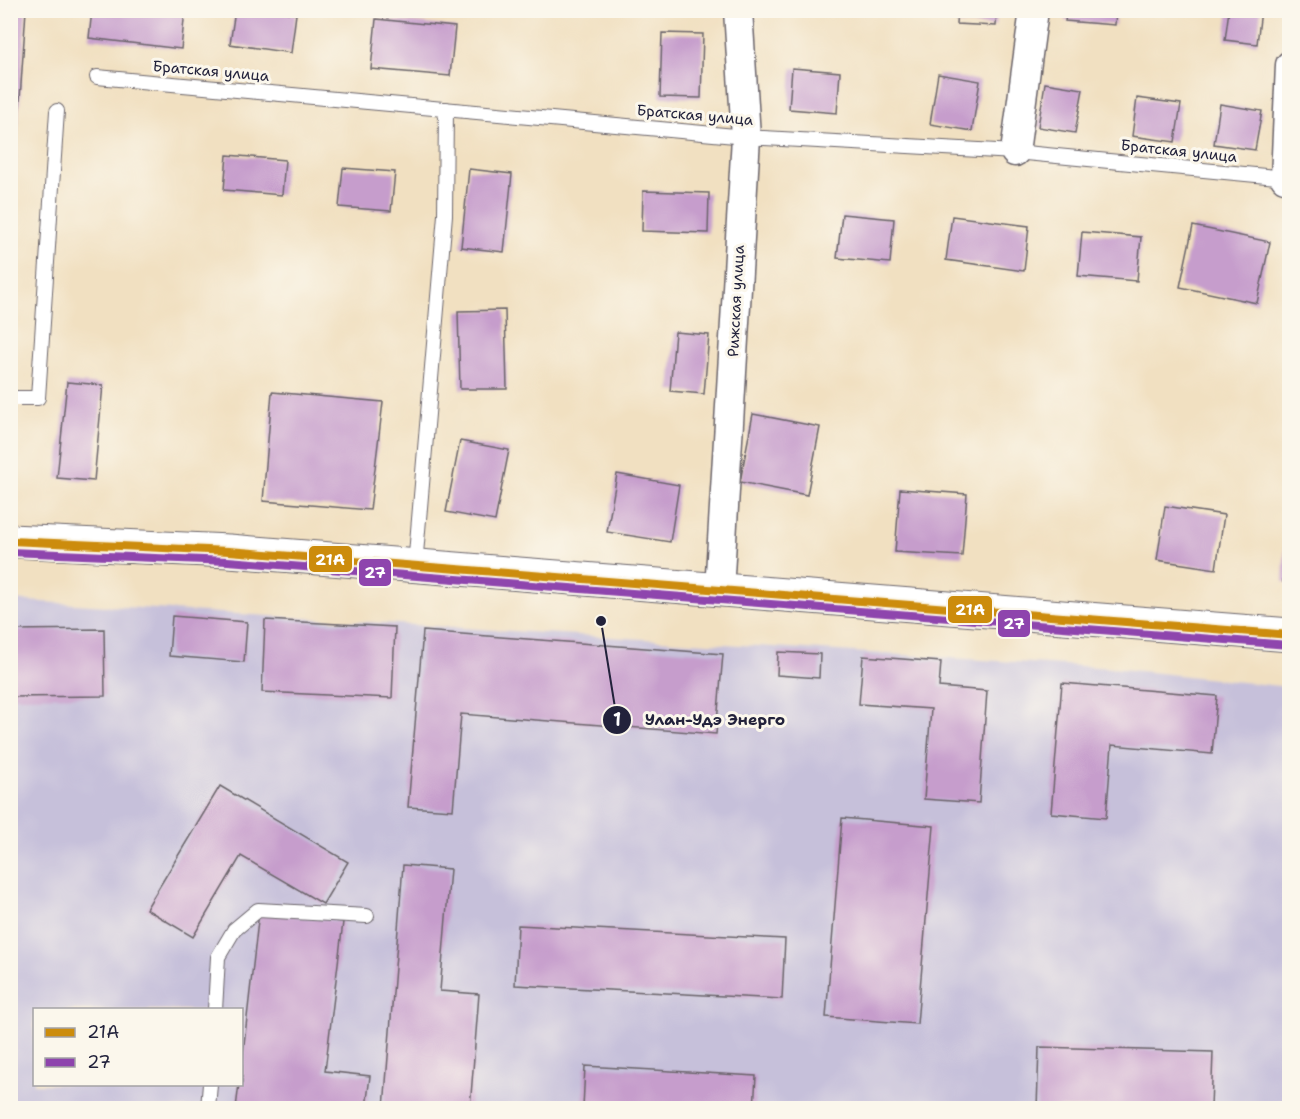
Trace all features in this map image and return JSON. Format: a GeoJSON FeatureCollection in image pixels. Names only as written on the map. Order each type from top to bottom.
{"type":"FeatureCollection","features":[{"type":"Feature","properties":{"kind":"main road"},"geometry":{"type":"LineString","coordinates":[[10,541],[229,551],[1290,635]]}},
{"type":"Feature","properties":{"kind":"street","name":"Рижская улица"},"geometry":{"type":"LineString","coordinates":[[719,591],[746,137],[738,10]]}},
{"type":"Feature","properties":{"kind":"street"},"geometry":{"type":"LineString","coordinates":[[1015,152],[1034,10]]}},
{"type":"Feature","properties":{"kind":"street"},"geometry":{"type":"LineString","coordinates":[[1287,178],[1290,65]]}},
{"type":"Feature","properties":{"kind":"lane","name":"Братская улица"},"geometry":{"type":"LineString","coordinates":[[97,77],[746,137],[1015,152],[1287,178]]}},
{"type":"Feature","properties":{"kind":"lane"},"geometry":{"type":"LineString","coordinates":[[415,566],[445,215],[446,109]]}},
{"type":"Feature","properties":{"kind":"lane"},"geometry":{"type":"LineString","coordinates":[[10,398],[38,398],[57,111]]}},
{"type":"Feature","properties":{"kind":"lane"},"geometry":{"type":"LineString","coordinates":[[215,1008],[218,957],[234,930],[258,910],[367,916]]}},
{"type":"Feature","properties":{"kind":"lane"},"geometry":{"type":"LineString","coordinates":[[208,1108],[210,1086]]}},
{"type":"Feature","properties":{"kind":"shaded area"},"geometry":{"type":"Polygon","coordinates":[[[10,600],[1112,668],[1289,687],[1289,1108],[11,1108],[10,600]]]}},
{"type":"Feature","properties":{"kind":"building"},"geometry":{"type":"Polygon","coordinates":[[[10,10],[26,10],[12,218],[10,218],[10,10]]]}},
{"type":"Feature","properties":{"kind":"building"},"geometry":{"type":"Polygon","coordinates":[[[92,10],[185,10],[181,49],[89,38],[92,10]]]}},
{"type":"Feature","properties":{"kind":"building"},"geometry":{"type":"Polygon","coordinates":[[[235,10],[273,10],[296,14],[291,53],[230,44],[235,10]]]}},
{"type":"Feature","properties":{"kind":"building"},"geometry":{"type":"Polygon","coordinates":[[[767,10],[824,10],[824,14],[767,13],[767,10]]]}},
{"type":"Feature","properties":{"kind":"building"},"geometry":{"type":"Polygon","coordinates":[[[957,10],[997,10],[996,26],[956,24],[957,10]]]}},
{"type":"Feature","properties":{"kind":"building"},"geometry":{"type":"Polygon","coordinates":[[[1067,10],[1116,10],[1115,25],[1065,21],[1067,10]]]}},
{"type":"Feature","properties":{"kind":"building"},"geometry":{"type":"Polygon","coordinates":[[[1229,10],[1261,10],[1257,44],[1225,40],[1229,10]]]}},
{"type":"Feature","properties":{"kind":"building"},"geometry":{"type":"Polygon","coordinates":[[[376,19],[455,27],[450,76],[371,69],[376,19]]]}},
{"type":"Feature","properties":{"kind":"building"},"geometry":{"type":"Polygon","coordinates":[[[662,33],[703,34],[701,98],[660,97],[662,33]]]}},
{"type":"Feature","properties":{"kind":"building"},"geometry":{"type":"Polygon","coordinates":[[[792,68],[840,72],[837,113],[789,109],[792,68]]]}},
{"type":"Feature","properties":{"kind":"building"},"geometry":{"type":"Polygon","coordinates":[[[938,74],[980,81],[972,131],[930,124],[938,74]]]}},
{"type":"Feature","properties":{"kind":"building"},"geometry":{"type":"Polygon","coordinates":[[[1045,83],[1083,89],[1075,133],[1038,127],[1045,83]]]}},
{"type":"Feature","properties":{"kind":"building"},"geometry":{"type":"Polygon","coordinates":[[[1137,98],[1181,104],[1175,142],[1132,136],[1137,98]]]}},
{"type":"Feature","properties":{"kind":"building"},"geometry":{"type":"Polygon","coordinates":[[[1220,104],[1262,111],[1255,150],[1214,144],[1220,104]]]}},
{"type":"Feature","properties":{"kind":"building"},"geometry":{"type":"Polygon","coordinates":[[[227,155],[285,160],[282,195],[224,190],[227,155]]]}},
{"type":"Feature","properties":{"kind":"building"},"geometry":{"type":"Polygon","coordinates":[[[343,168],[395,172],[391,211],[339,207],[343,168]]]}},
{"type":"Feature","properties":{"kind":"building"},"geometry":{"type":"Polygon","coordinates":[[[469,169],[512,174],[504,252],[461,247],[469,169]]]}},
{"type":"Feature","properties":{"kind":"building"},"geometry":{"type":"Polygon","coordinates":[[[643,191],[709,193],[708,233],[642,231],[643,191]]]}},
{"type":"Feature","properties":{"kind":"building"},"geometry":{"type":"Polygon","coordinates":[[[842,214],[894,219],[890,263],[837,258],[842,214]]]}},
{"type":"Feature","properties":{"kind":"building"},"geometry":{"type":"Polygon","coordinates":[[[952,216],[1029,226],[1024,271],[946,260],[952,216]]]}},
{"type":"Feature","properties":{"kind":"building"},"geometry":{"type":"Polygon","coordinates":[[[1193,226],[1270,242],[1257,303],[1180,287],[1193,226]]]}},
{"type":"Feature","properties":{"kind":"building"},"geometry":{"type":"Polygon","coordinates":[[[1082,232],[1141,237],[1137,281],[1078,276],[1082,232]]]}},
{"type":"Feature","properties":{"kind":"building"},"geometry":{"type":"Polygon","coordinates":[[[505,310],[507,389],[460,389],[458,311],[505,310]]]}},
{"type":"Feature","properties":{"kind":"building"},"geometry":{"type":"Polygon","coordinates":[[[675,332],[709,335],[704,394],[670,391],[675,332]]]}},
{"type":"Feature","properties":{"kind":"building"},"geometry":{"type":"Polygon","coordinates":[[[67,382],[103,385],[94,481],[57,478],[67,382]]]}},
{"type":"Feature","properties":{"kind":"building"},"geometry":{"type":"Polygon","coordinates":[[[272,392],[383,402],[370,510],[263,501],[272,392]]]}},
{"type":"Feature","properties":{"kind":"building"},"geometry":{"type":"Polygon","coordinates":[[[753,414],[820,427],[807,495],[740,482],[753,414]]]}},
{"type":"Feature","properties":{"kind":"building"},"geometry":{"type":"Polygon","coordinates":[[[460,441],[509,450],[495,521],[446,512],[460,441]]]}},
{"type":"Feature","properties":{"kind":"building"},"geometry":{"type":"Polygon","coordinates":[[[617,474],[679,485],[670,542],[607,532],[617,474]]]}},
{"type":"Feature","properties":{"kind":"building"},"geometry":{"type":"Polygon","coordinates":[[[900,489],[967,494],[962,556],[895,552],[900,489]]]}},
{"type":"Feature","properties":{"kind":"building"},"geometry":{"type":"Polygon","coordinates":[[[1165,506],[1224,515],[1216,569],[1157,560],[1165,506]]]}},
{"type":"Feature","properties":{"kind":"building"},"geometry":{"type":"Polygon","coordinates":[[[1286,530],[1290,530],[1290,582],[1283,582],[1286,530]]]}},
{"type":"Feature","properties":{"kind":"building"},"geometry":{"type":"Polygon","coordinates":[[[172,616],[247,622],[244,662],[169,656],[172,616]]]}},
{"type":"Feature","properties":{"kind":"building"},"geometry":{"type":"Polygon","coordinates":[[[265,620],[395,627],[392,698],[262,692],[265,620]]]}},
{"type":"Feature","properties":{"kind":"building"},"geometry":{"type":"Polygon","coordinates":[[[104,629],[105,696],[10,697],[10,630],[104,629]]]}},
{"type":"Feature","properties":{"kind":"building"},"geometry":{"type":"Polygon","coordinates":[[[423,631],[723,654],[716,734],[461,714],[453,810],[408,807],[423,631]]]}},
{"type":"Feature","properties":{"kind":"building"},"geometry":{"type":"Polygon","coordinates":[[[778,652],[820,654],[819,678],[777,675],[778,652]]]}},
{"type":"Feature","properties":{"kind":"building"},"geometry":{"type":"Polygon","coordinates":[[[863,656],[941,662],[939,687],[987,691],[979,803],[924,799],[931,709],[859,704],[863,656]]]}},
{"type":"Feature","properties":{"kind":"building"},"geometry":{"type":"Polygon","coordinates":[[[1062,683],[1217,696],[1212,754],[1112,745],[1106,818],[1051,813],[1062,683]]]}},
{"type":"Feature","properties":{"kind":"building"},"geometry":{"type":"Polygon","coordinates":[[[220,786],[348,862],[323,904],[241,856],[193,937],[146,909],[220,786]]]}},
{"type":"Feature","properties":{"kind":"building"},"geometry":{"type":"Polygon","coordinates":[[[842,818],[934,826],[917,1024],[826,1017],[842,818]]]}},
{"type":"Feature","properties":{"kind":"building"},"geometry":{"type":"Polygon","coordinates":[[[403,865],[450,869],[440,991],[479,994],[470,1108],[384,1108],[403,865]]]}},
{"type":"Feature","properties":{"kind":"building"},"geometry":{"type":"Polygon","coordinates":[[[259,912],[343,922],[325,1071],[370,1076],[366,1108],[236,1108],[239,1086],[243,1086],[243,1053],[259,912]]]}},
{"type":"Feature","properties":{"kind":"building"},"geometry":{"type":"Polygon","coordinates":[[[518,925],[785,939],[782,999],[515,985],[518,925]]]}},
{"type":"Feature","properties":{"kind":"building"},"geometry":{"type":"Polygon","coordinates":[[[1039,1047],[1213,1052],[1211,1108],[1037,1108],[1039,1047]]]}},
{"type":"Feature","properties":{"kind":"building"},"geometry":{"type":"Polygon","coordinates":[[[585,1066],[756,1076],[754,1108],[583,1108],[585,1066]]]}},
{"type":"Feature","properties":{"kind":"transit line","name":"21А"},"geometry":{"type":"LineString","coordinates":[[10,541],[229,551],[1290,635]]}},
{"type":"Feature","properties":{"kind":"transit line","name":"27"},"geometry":{"type":"LineString","coordinates":[[10,552],[228,561],[1289,645]]}},
{"type":"Feature","properties":{"kind":"place","name":"Улан-Удэ Энерго"},"geometry":{"type":"Point","coordinates":[601,621]}}]}
